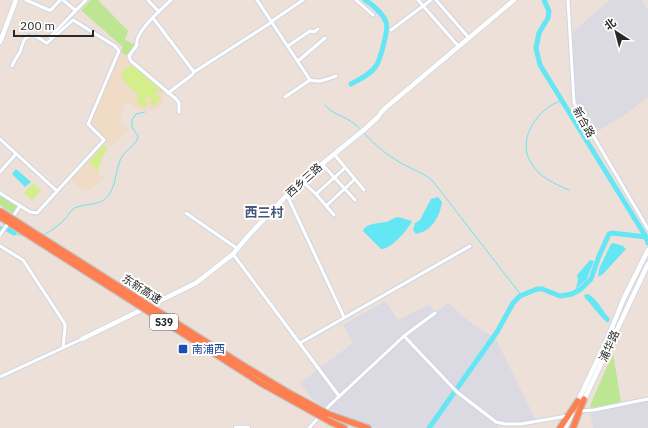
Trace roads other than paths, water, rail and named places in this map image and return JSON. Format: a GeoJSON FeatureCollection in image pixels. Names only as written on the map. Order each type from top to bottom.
{"type":"FeatureCollection","features":[{"type":"Feature","properties":{"kind":"highway","name":"东新高速"},"geometry":{"type":"LineString","coordinates":[[0,211],[244,366],[289,393],[358,428]]}},
{"type":"Feature","properties":{"kind":"highway","name":"东新高速"},"geometry":{"type":"LineString","coordinates":[[0,217],[259,382],[344,428]]}},
{"type":"Feature","properties":{"kind":"highway"},"geometry":{"type":"LineString","coordinates":[[573,428],[584,399]]}},
{"type":"Feature","properties":{"kind":"highway"},"geometry":{"type":"LineString","coordinates":[[560,428],[578,401]]}},
{"type":"Feature","properties":{"kind":"highway"},"geometry":{"type":"LineString","coordinates":[[328,414],[368,428]]}},
{"type":"Feature","properties":{"kind":"highway"},"geometry":{"type":"LineString","coordinates":[[332,422],[340,428]]}},
{"type":"Feature","properties":{"kind":"street"},"geometry":{"type":"LineString","coordinates":[[0,42],[16,0]]}},
{"type":"Feature","properties":{"kind":"street"},"geometry":{"type":"LineString","coordinates":[[26,0],[51,10],[60,0]]}},
{"type":"Feature","properties":{"kind":"street"},"geometry":{"type":"LineString","coordinates":[[63,0],[75,10]]}},
{"type":"Feature","properties":{"kind":"street"},"geometry":{"type":"LineString","coordinates":[[50,37],[86,0]]}},
{"type":"Feature","properties":{"kind":"street"},"geometry":{"type":"LineString","coordinates":[[148,0],[159,12]]}},
{"type":"Feature","properties":{"kind":"street"},"geometry":{"type":"LineString","coordinates":[[171,0],[138,36],[136,42],[137,45],[129,56],[131,61],[176,99],[179,103],[180,112]]}},
{"type":"Feature","properties":{"kind":"street"},"geometry":{"type":"LineString","coordinates":[[257,0],[310,80],[317,82],[336,76]]}},
{"type":"Feature","properties":{"kind":"street"},"geometry":{"type":"LineString","coordinates":[[168,93],[194,72],[272,22],[303,0]]}},
{"type":"Feature","properties":{"kind":"street"},"geometry":{"type":"LineString","coordinates":[[356,0],[373,15]]}},
{"type":"Feature","properties":{"kind":"street"},"geometry":{"type":"LineString","coordinates":[[418,0],[459,47]]}},
{"type":"Feature","properties":{"kind":"street"},"geometry":{"type":"LineString","coordinates":[[391,30],[424,7],[431,0]]}},
{"type":"Feature","properties":{"kind":"street"},"geometry":{"type":"LineString","coordinates":[[436,0],[470,38]]}},
{"type":"Feature","properties":{"kind":"street","name":"西乡三路"},"geometry":{"type":"LineString","coordinates":[[82,339],[196,283],[233,254],[249,235],[302,181],[365,129],[383,110],[514,0]]}},
{"type":"Feature","properties":{"kind":"street","name":"新合路"},"geometry":{"type":"LineString","coordinates":[[568,0],[574,103],[648,228]]}},
{"type":"Feature","properties":{"kind":"street"},"geometry":{"type":"LineString","coordinates":[[0,33],[13,10]]}},
{"type":"Feature","properties":{"kind":"street"},"geometry":{"type":"LineString","coordinates":[[153,18],[194,72]]}},
{"type":"Feature","properties":{"kind":"street"},"geometry":{"type":"LineString","coordinates":[[0,193],[30,212],[37,213],[104,140],[88,124],[119,50],[74,20],[47,43],[35,36],[25,38],[21,50],[12,66]]}},
{"type":"Feature","properties":{"kind":"street"},"geometry":{"type":"LineString","coordinates":[[288,46],[310,31],[314,32],[318,29]]}},
{"type":"Feature","properties":{"kind":"street"},"geometry":{"type":"LineString","coordinates":[[298,61],[325,38]]}},
{"type":"Feature","properties":{"kind":"street"},"geometry":{"type":"LineString","coordinates":[[285,97],[310,80]]}},
{"type":"Feature","properties":{"kind":"street"},"geometry":{"type":"LineString","coordinates":[[0,139],[58,191]]}},
{"type":"Feature","properties":{"kind":"street"},"geometry":{"type":"LineString","coordinates":[[0,172],[16,154]]}},
{"type":"Feature","properties":{"kind":"street"},"geometry":{"type":"LineString","coordinates":[[334,154],[364,190]]}},
{"type":"Feature","properties":{"kind":"street"},"geometry":{"type":"LineString","coordinates":[[322,164],[355,200]]}},
{"type":"Feature","properties":{"kind":"street"},"geometry":{"type":"LineString","coordinates":[[316,194],[345,168]]}},
{"type":"Feature","properties":{"kind":"street"},"geometry":{"type":"LineString","coordinates":[[326,206],[354,179]]}},
{"type":"Feature","properties":{"kind":"street"},"geometry":{"type":"LineString","coordinates":[[302,181],[316,194],[334,215]]}},
{"type":"Feature","properties":{"kind":"street"},"geometry":{"type":"LineString","coordinates":[[287,195],[344,317]]}},
{"type":"Feature","properties":{"kind":"street"},"geometry":{"type":"LineString","coordinates":[[0,235],[20,206]]}},
{"type":"Feature","properties":{"kind":"street"},"geometry":{"type":"LineString","coordinates":[[186,213],[238,249]]}},
{"type":"Feature","properties":{"kind":"street"},"geometry":{"type":"LineString","coordinates":[[0,246],[23,260],[65,324],[63,347]]}},
{"type":"Feature","properties":{"kind":"street"},"geometry":{"type":"LineString","coordinates":[[300,343],[470,246]]}},
{"type":"Feature","properties":{"kind":"street","name":"浦华路"},"geometry":{"type":"LineString","coordinates":[[578,401],[606,342],[624,298],[648,250]]}},
{"type":"Feature","properties":{"kind":"street"},"geometry":{"type":"LineString","coordinates":[[233,254],[339,396]]}},
{"type":"Feature","properties":{"kind":"street","name":"浦华路"},"geometry":{"type":"LineString","coordinates":[[584,399],[648,264]]}},
{"type":"Feature","properties":{"kind":"street"},"geometry":{"type":"LineString","coordinates":[[309,428],[339,396],[404,336],[435,313]]}},
{"type":"Feature","properties":{"kind":"street"},"geometry":{"type":"LineString","coordinates":[[404,336],[457,392],[491,419],[500,423],[511,424],[529,423],[570,415]]}},
{"type":"Feature","properties":{"kind":"street"},"geometry":{"type":"LineString","coordinates":[[0,377],[82,339]]}},
{"type":"Feature","properties":{"kind":"street"},"geometry":{"type":"LineString","coordinates":[[568,428],[579,411],[594,410],[648,399]]}},
{"type":"Feature","properties":{"kind":"street"},"geometry":{"type":"LineString","coordinates":[[565,428],[570,415]]}},
{"type":"Feature","properties":{"kind":"street"},"geometry":{"type":"LineString","coordinates":[[236,428],[248,428]]}},
{"type":"Feature","properties":{"kind":"water"},"geometry":{"type":"Polygon","coordinates":[[[16,169],[31,182],[25,187],[12,174],[16,169]]]}},
{"type":"Feature","properties":{"kind":"water"},"geometry":{"type":"Polygon","coordinates":[[[438,197],[442,202],[437,217],[427,230],[416,234],[413,230],[415,223],[420,220],[431,199],[438,197]]]}},
{"type":"Feature","properties":{"kind":"water"},"geometry":{"type":"Polygon","coordinates":[[[398,217],[412,221],[394,243],[385,248],[381,249],[363,231],[367,226],[386,222],[398,217]]]}},
{"type":"Feature","properties":{"kind":"water"},"geometry":{"type":"Polygon","coordinates":[[[613,243],[623,246],[626,249],[603,274],[598,277],[599,269],[611,244],[613,243]]]}},
{"type":"Feature","properties":{"kind":"water"},"geometry":{"type":"Polygon","coordinates":[[[590,260],[594,261],[587,279],[576,289],[578,280],[577,275],[590,260]]]}},
{"type":"Feature","properties":{"kind":"water"},"geometry":{"type":"Polygon","coordinates":[[[588,294],[595,299],[610,319],[608,323],[585,298],[584,295],[588,294]]]}},
{"type":"Feature","properties":{"kind":"waterway"},"geometry":{"type":"LineString","coordinates":[[351,84],[374,69],[380,58],[384,44],[387,25],[385,19],[371,4],[365,0]]}},
{"type":"Feature","properties":{"kind":"waterway"},"geometry":{"type":"LineString","coordinates":[[429,428],[497,332],[513,303],[520,296],[537,289],[542,289],[560,296],[572,294],[581,289],[591,279],[609,234],[612,233],[646,237],[540,65],[536,48],[539,33],[548,18],[549,11],[544,0]]}},
{"type":"Feature","properties":{"kind":"waterway"},"geometry":{"type":"LineString","coordinates":[[561,101],[553,104],[538,117],[528,133],[526,143],[530,161],[537,171],[552,182],[569,190]]}},
{"type":"Feature","properties":{"kind":"waterway"},"geometry":{"type":"LineString","coordinates":[[325,105],[360,129]]}},
{"type":"Feature","properties":{"kind":"waterway"},"geometry":{"type":"LineString","coordinates":[[43,235],[58,225],[75,208],[98,203],[108,196],[113,187],[120,160],[134,144],[138,136],[132,127],[132,120],[136,114],[145,112]]}},
{"type":"Feature","properties":{"kind":"waterway"},"geometry":{"type":"LineString","coordinates":[[364,133],[391,157],[432,180],[521,295]]}},
{"type":"Feature","properties":{"kind":"waterway"},"geometry":{"type":"LineString","coordinates":[[0,229],[7,229],[14,233]]}},
{"type":"Feature","properties":{"kind":"waterway"},"geometry":{"type":"LineString","coordinates":[[14,233],[27,237]]}},
{"type":"Feature","properties":{"kind":"waterway"},"geometry":{"type":"LineString","coordinates":[[646,237],[648,243]]}},
{"type":"Feature","properties":{"kind":"place","name":"南浦西"},"geometry":{"type":"Point","coordinates":[183,349]}},
{"type":"Feature","properties":{"kind":"district","name":"西三村"},"geometry":{"type":"Point","coordinates":[264,212]}}]}
